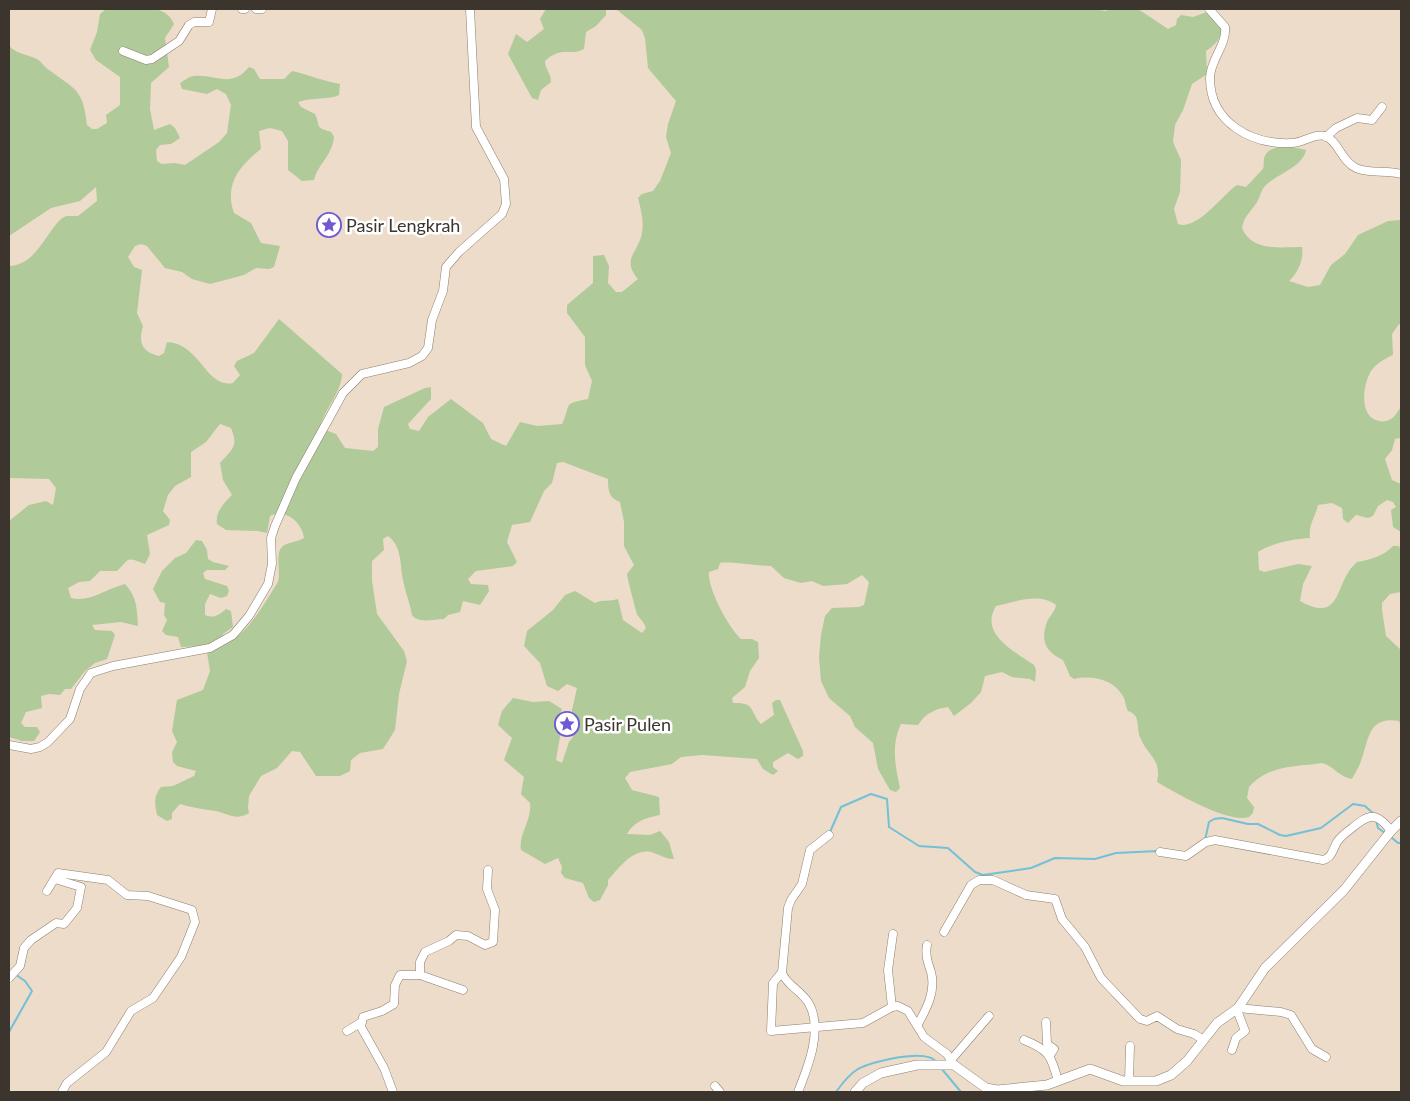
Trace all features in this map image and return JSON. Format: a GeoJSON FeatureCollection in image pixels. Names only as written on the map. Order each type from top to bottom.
{"type":"FeatureCollection","features":[{"type":"Feature","properties":{"kind":"street"},"geometry":{"type":"LineString","coordinates":[[123,51],[146,60],[157,57],[179,42],[189,25],[194,22],[209,22],[212,9]]}},
{"type":"Feature","properties":{"kind":"street"},"geometry":{"type":"LineString","coordinates":[[256,9],[262,9]]}},
{"type":"Feature","properties":{"kind":"street"},"geometry":{"type":"LineString","coordinates":[[9,746],[31,750],[48,742],[70,720],[80,689],[91,673],[113,666],[210,648],[233,635],[249,616],[268,584],[272,564],[271,538],[275,526],[296,478],[343,393],[362,374],[409,363],[422,356],[428,348],[432,320],[444,291],[446,268],[459,252],[502,214],[506,204],[504,179],[476,127],[470,9]]}},
{"type":"Feature","properties":{"kind":"street"},"geometry":{"type":"LineString","coordinates":[[1209,9],[1223,22],[1226,30],[1210,77],[1216,104],[1224,118],[1247,136],[1257,140],[1293,144],[1319,136],[1326,137],[1334,142],[1346,162],[1357,169],[1401,174]]}},
{"type":"Feature","properties":{"kind":"street"},"geometry":{"type":"LineString","coordinates":[[1326,137],[1336,128],[1357,118],[1372,120],[1382,107]]}},
{"type":"Feature","properties":{"kind":"street"},"geometry":{"type":"LineString","coordinates":[[1160,852],[1185,856],[1206,842],[1215,840],[1323,860],[1330,856],[1339,839],[1366,817],[1373,816],[1382,820],[1391,831]]}},
{"type":"Feature","properties":{"kind":"street"},"geometry":{"type":"LineString","coordinates":[[782,972],[773,983],[770,1029],[863,1023],[892,1007],[903,1007],[918,1024],[924,1036],[952,1064],[980,1084],[991,1089],[1038,1087],[1083,1070],[1092,1069],[1116,1080],[1156,1081],[1171,1074],[1187,1061],[1217,1023],[1238,1009],[1265,968],[1344,890],[1401,821]]}},
{"type":"Feature","properties":{"kind":"street"},"geometry":{"type":"LineString","coordinates":[[798,1092],[810,1062],[815,1027],[808,1001],[783,976],[782,972],[789,904],[802,884],[810,850],[829,835]]}},
{"type":"Feature","properties":{"kind":"street"},"geometry":{"type":"LineString","coordinates":[[420,975],[420,962],[425,952],[449,942],[455,936],[468,936],[484,945],[493,943],[495,914],[487,889],[488,870]]}},
{"type":"Feature","properties":{"kind":"street"},"geometry":{"type":"LineString","coordinates":[[47,891],[60,872],[108,880],[126,894],[148,896],[192,910],[195,919],[181,957],[161,988],[151,1000],[131,1011],[106,1052],[67,1083],[62,1092]]}},
{"type":"Feature","properties":{"kind":"street"},"geometry":{"type":"LineString","coordinates":[[11,977],[20,966],[27,944],[56,923],[64,924],[81,900],[81,886],[55,879]]}},
{"type":"Feature","properties":{"kind":"street"},"geometry":{"type":"LineString","coordinates":[[944,932],[970,885],[979,880],[993,880],[1031,896],[1055,899],[1062,919],[1085,947],[1101,978],[1140,1019],[1147,1021],[1157,1016],[1177,1029],[1194,1034],[1204,1040]]}},
{"type":"Feature","properties":{"kind":"street"},"geometry":{"type":"LineString","coordinates":[[892,1007],[888,970],[893,934]]}},
{"type":"Feature","properties":{"kind":"street"},"geometry":{"type":"LineString","coordinates":[[918,1024],[931,997],[932,978],[927,962],[927,945]]}},
{"type":"Feature","properties":{"kind":"street"},"geometry":{"type":"LineString","coordinates":[[347,1031],[360,1023],[365,1015],[382,1011],[394,1004],[395,984],[398,976],[420,975],[445,986],[464,990]]}},
{"type":"Feature","properties":{"kind":"street"},"geometry":{"type":"LineString","coordinates":[[1232,1050],[1236,1038],[1245,1031],[1238,1009]]}},
{"type":"Feature","properties":{"kind":"street"},"geometry":{"type":"LineString","coordinates":[[1238,1009],[1281,1012],[1291,1016],[1298,1022],[1312,1049],[1326,1057]]}},
{"type":"Feature","properties":{"kind":"street"},"geometry":{"type":"LineString","coordinates":[[855,1092],[862,1083],[881,1073],[904,1067],[952,1064],[989,1016]]}},
{"type":"Feature","properties":{"kind":"street"},"geometry":{"type":"LineString","coordinates":[[1046,1022],[1048,1044],[1054,1049],[1050,1055]]}},
{"type":"Feature","properties":{"kind":"street"},"geometry":{"type":"LineString","coordinates":[[360,1023],[394,1092]]}},
{"type":"Feature","properties":{"kind":"street"},"geometry":{"type":"LineString","coordinates":[[1024,1040],[1042,1047],[1050,1055],[1058,1081]]}},
{"type":"Feature","properties":{"kind":"street"},"geometry":{"type":"LineString","coordinates":[[1129,1081],[1130,1046]]}},
{"type":"Feature","properties":{"kind":"green space"},"geometry":{"type":"Polygon","coordinates":[[[134,7],[154,9],[169,16],[174,24],[165,38],[169,67],[151,83],[150,109],[154,130],[170,124],[175,128],[180,138],[171,144],[160,145],[156,150],[157,161],[162,164],[174,163],[185,165],[219,142],[227,133],[231,105],[226,94],[217,89],[207,94],[182,89],[180,83],[190,77],[202,76],[229,79],[242,74],[249,67],[254,69],[260,79],[284,79],[292,71],[340,84],[339,95],[331,98],[298,102],[301,107],[315,114],[320,128],[331,132],[334,137],[331,149],[314,180],[302,181],[288,170],[288,141],[282,131],[270,128],[259,131],[261,149],[240,169],[232,185],[231,203],[234,213],[251,223],[261,243],[280,246],[274,267],[269,269],[256,268],[244,275],[210,284],[192,279],[182,272],[165,268],[147,246],[141,244],[135,246],[128,257],[134,267],[142,270],[137,313],[143,326],[141,342],[145,349],[159,356],[164,353],[167,342],[178,345],[196,357],[216,379],[224,383],[233,383],[240,375],[234,366],[237,361],[254,353],[279,319],[342,374],[339,388],[320,428],[336,434],[345,448],[373,451],[378,447],[378,429],[384,407],[425,388],[431,387],[431,399],[408,424],[410,429],[419,431],[428,417],[451,399],[483,423],[491,439],[506,446],[520,422],[537,426],[562,424],[571,404],[588,399],[592,381],[585,365],[585,337],[567,313],[567,305],[593,283],[593,256],[604,255],[609,266],[608,283],[616,292],[622,292],[638,279],[633,272],[631,261],[643,229],[638,198],[642,194],[653,191],[660,181],[671,153],[666,137],[668,124],[676,101],[648,68],[645,38],[642,30],[616,9],[1094,9],[1105,11],[1112,9],[1138,9],[1168,29],[1176,25],[1177,19],[1181,15],[1193,17],[1207,12],[1222,27],[1217,41],[1206,51],[1207,74],[1192,84],[1183,110],[1175,125],[1173,142],[1181,160],[1180,192],[1174,209],[1178,224],[1185,225],[1201,218],[1237,185],[1246,187],[1263,169],[1266,154],[1270,150],[1282,147],[1306,150],[1304,156],[1295,166],[1265,187],[1245,219],[1242,228],[1252,241],[1260,245],[1302,247],[1300,266],[1289,281],[1308,287],[1320,285],[1331,265],[1345,254],[1358,235],[1388,221],[1401,220],[1401,325],[1399,324],[1392,334],[1393,355],[1376,365],[1369,375],[1365,386],[1364,400],[1367,413],[1379,421],[1387,421],[1392,418],[1401,407],[1401,438],[1395,439],[1392,450],[1385,459],[1392,480],[1401,484],[1401,532],[1393,527],[1391,510],[1396,507],[1393,502],[1387,500],[1378,506],[1373,516],[1368,518],[1356,515],[1348,523],[1343,519],[1342,508],[1332,503],[1318,505],[1311,525],[1310,538],[1283,542],[1258,552],[1259,570],[1264,572],[1298,564],[1312,566],[1303,584],[1300,601],[1314,607],[1324,608],[1336,598],[1349,570],[1357,562],[1376,557],[1393,546],[1399,546],[1401,551],[1401,592],[1390,594],[1382,603],[1382,610],[1386,636],[1401,650],[1401,726],[1399,721],[1389,720],[1375,726],[1368,737],[1360,763],[1352,779],[1322,763],[1283,768],[1265,775],[1249,787],[1247,798],[1254,807],[1253,813],[1249,817],[1240,818],[1216,812],[1189,800],[1157,782],[1156,762],[1143,743],[1135,715],[1128,711],[1119,690],[1108,682],[1095,678],[1074,679],[1070,676],[1063,660],[1052,653],[1046,645],[1044,635],[1047,622],[1056,605],[1042,599],[1019,600],[996,606],[992,616],[992,625],[1001,641],[1034,665],[1036,670],[1035,682],[1030,679],[1012,677],[1002,672],[985,676],[981,692],[971,703],[954,716],[948,707],[930,713],[918,725],[901,724],[895,747],[895,763],[900,788],[896,792],[890,790],[878,769],[873,743],[855,727],[850,716],[829,698],[821,681],[819,657],[825,616],[832,608],[859,607],[864,605],[869,582],[862,575],[847,584],[823,586],[812,581],[801,583],[784,578],[771,566],[720,563],[718,569],[709,572],[711,588],[715,597],[736,634],[741,639],[752,639],[758,642],[759,658],[750,671],[745,687],[732,698],[733,703],[749,706],[761,724],[774,715],[772,703],[780,700],[803,751],[803,756],[798,759],[788,753],[773,762],[773,767],[778,771],[773,775],[763,769],[757,759],[702,755],[681,757],[672,764],[630,772],[625,778],[632,790],[659,797],[660,815],[641,821],[633,826],[627,834],[650,835],[660,831],[669,842],[674,859],[651,852],[638,853],[632,856],[608,880],[608,885],[600,900],[594,902],[589,898],[583,883],[565,878],[561,873],[562,867],[558,858],[545,864],[521,850],[521,839],[529,816],[530,803],[521,794],[524,777],[504,760],[512,738],[498,725],[502,711],[513,698],[533,702],[549,701],[562,709],[558,720],[560,737],[556,760],[562,763],[569,742],[573,737],[572,710],[577,688],[567,684],[558,691],[547,686],[540,663],[524,646],[527,631],[553,610],[565,595],[575,591],[595,603],[618,599],[623,620],[642,633],[646,628],[637,614],[627,576],[634,565],[624,546],[624,522],[620,502],[613,498],[610,493],[608,479],[563,462],[557,463],[552,483],[544,491],[530,522],[512,525],[507,542],[517,562],[513,566],[476,571],[468,579],[471,584],[488,585],[489,591],[480,605],[463,601],[460,612],[448,615],[444,619],[422,620],[415,618],[412,615],[396,545],[388,536],[383,539],[384,550],[372,561],[372,581],[377,614],[404,651],[407,661],[399,694],[395,730],[383,749],[360,753],[351,760],[350,771],[340,776],[316,776],[300,752],[292,751],[277,768],[261,776],[249,796],[249,813],[236,817],[180,804],[172,813],[172,819],[167,821],[157,815],[155,801],[158,791],[161,787],[173,786],[194,776],[196,771],[177,766],[173,762],[172,752],[177,742],[172,731],[177,700],[203,690],[210,671],[206,646],[181,647],[178,637],[166,635],[162,631],[167,620],[164,615],[165,603],[160,602],[153,589],[162,571],[175,558],[186,553],[196,540],[202,541],[207,550],[208,559],[229,566],[225,570],[207,570],[203,573],[205,579],[227,586],[229,591],[227,596],[221,598],[210,594],[205,604],[205,615],[211,617],[226,609],[231,611],[233,627],[223,634],[224,642],[227,643],[249,625],[278,582],[278,558],[282,547],[304,538],[303,532],[296,522],[287,515],[281,514],[270,516],[267,533],[226,530],[217,524],[219,512],[232,495],[223,480],[220,463],[231,451],[234,444],[231,428],[220,424],[206,442],[191,452],[191,477],[175,486],[168,495],[163,511],[170,520],[169,525],[147,535],[150,554],[145,564],[128,560],[117,571],[100,571],[90,581],[79,582],[68,588],[71,598],[78,599],[92,597],[125,584],[134,599],[137,609],[138,626],[121,622],[92,625],[95,630],[112,631],[115,635],[107,659],[95,663],[85,671],[71,689],[65,689],[60,695],[49,694],[41,696],[42,708],[26,712],[21,723],[25,727],[37,727],[40,732],[34,741],[22,741],[9,737],[9,521],[29,505],[46,501],[53,505],[56,488],[49,479],[9,478],[9,266],[18,264],[33,255],[61,219],[66,216],[78,216],[97,201],[96,187],[80,201],[51,208],[9,236],[9,46],[20,53],[37,59],[47,69],[72,87],[83,104],[87,125],[92,129],[97,129],[107,123],[106,115],[120,105],[120,77],[96,60],[90,50],[97,32],[100,14],[106,9],[134,7]]]}},
{"type":"Feature","properties":{"kind":"green space"},"geometry":{"type":"Polygon","coordinates":[[[546,9],[606,9],[606,15],[596,26],[586,32],[584,49],[574,52],[561,52],[545,61],[551,82],[541,90],[538,100],[532,98],[508,54],[516,34],[527,42],[544,29],[540,19],[546,9]]]}},
{"type":"Feature","properties":{"kind":"waterway"},"geometry":{"type":"LineString","coordinates":[[830,832],[841,807],[871,794],[887,799],[889,827],[919,846],[948,848],[975,872],[983,875],[1031,868],[1055,858],[1095,859],[1116,853],[1158,851]]}},
{"type":"Feature","properties":{"kind":"waterway"},"geometry":{"type":"LineString","coordinates":[[1205,840],[1209,822],[1214,819],[1222,818],[1248,824],[1258,824],[1286,836],[1321,828],[1353,804],[1365,806],[1375,815]]}},
{"type":"Feature","properties":{"kind":"waterway"},"geometry":{"type":"LineString","coordinates":[[1376,820],[1378,828],[1385,833]]}},
{"type":"Feature","properties":{"kind":"waterway"},"geometry":{"type":"LineString","coordinates":[[1391,837],[1398,843],[1401,843]]}},
{"type":"Feature","properties":{"kind":"waterway"},"geometry":{"type":"LineString","coordinates":[[9,1032],[32,991],[25,981],[15,974]]}},
{"type":"Feature","properties":{"kind":"waterway"},"geometry":{"type":"LineString","coordinates":[[836,1092],[855,1071],[875,1063],[911,1056],[931,1058],[937,1062]]}},
{"type":"Feature","properties":{"kind":"waterway"},"geometry":{"type":"LineString","coordinates":[[941,1068],[961,1092]]}},
{"type":"Feature","properties":{"kind":"place","name":"Pasir Lengkrah"},"geometry":{"type":"Point","coordinates":[329,225]}},
{"type":"Feature","properties":{"kind":"place","name":"Pasir Pulen"},"geometry":{"type":"Point","coordinates":[567,724]}}]}
